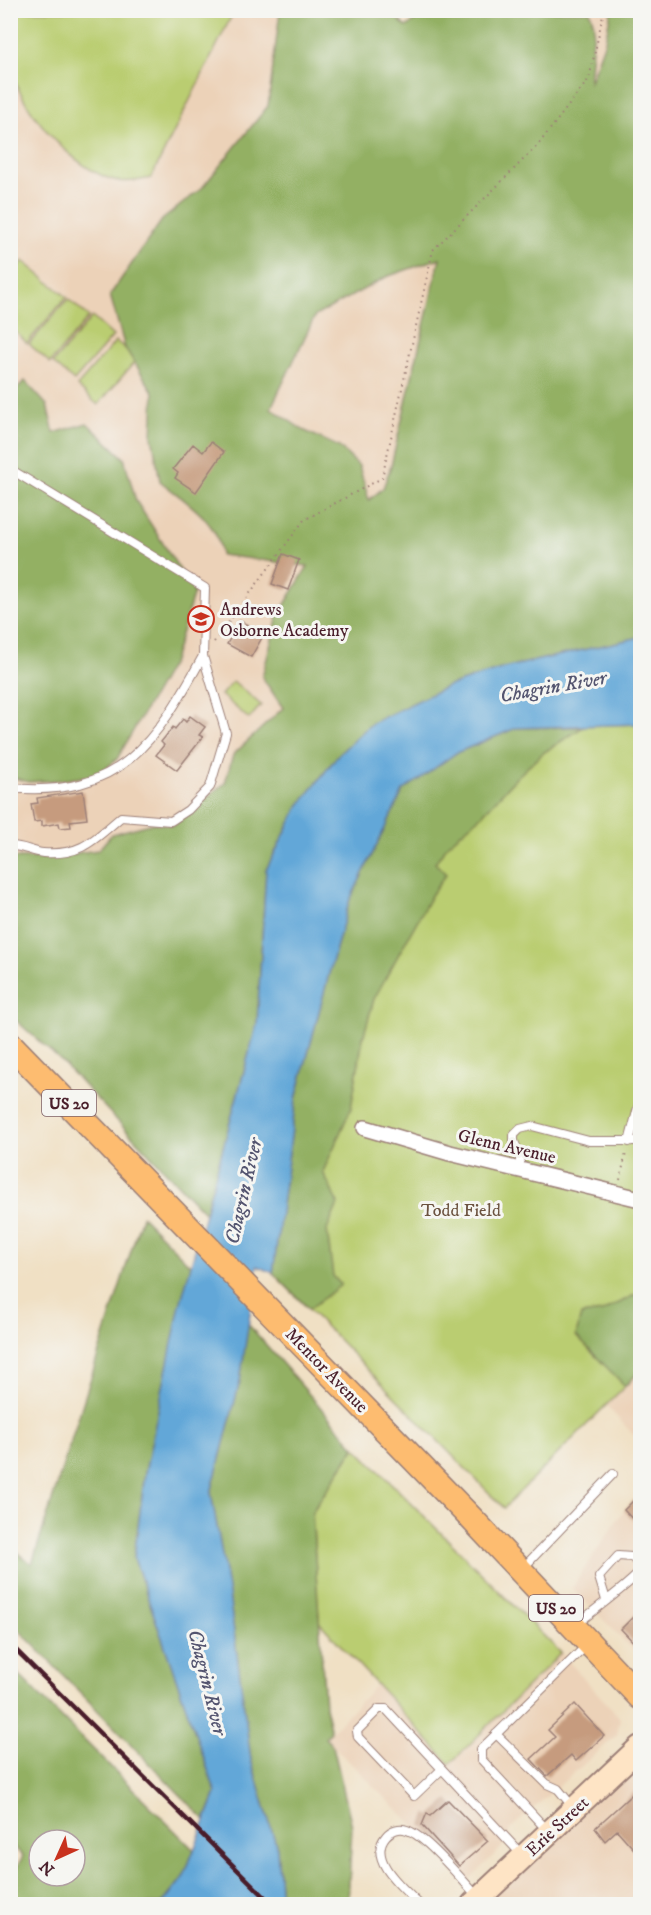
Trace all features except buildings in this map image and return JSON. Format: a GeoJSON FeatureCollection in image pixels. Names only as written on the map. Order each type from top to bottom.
{"type":"FeatureCollection","features":[{"type":"Feature","properties":{"kind":"main road","name":"Mentor Avenue"},"geometry":{"type":"LineString","coordinates":[[10,1044],[127,1162],[640,1697]]}},
{"type":"Feature","properties":{"kind":"street","name":"Glenn Avenue"},"geometry":{"type":"LineString","coordinates":[[365,1128],[450,1153],[640,1199]]}},
{"type":"Feature","properties":{"kind":"street","name":"Erie Street"},"geometry":{"type":"LineString","coordinates":[[476,1901],[640,1747]]}},
{"type":"Feature","properties":{"kind":"lane"},"geometry":{"type":"LineString","coordinates":[[10,469],[205,588],[203,656],[226,733],[210,787],[188,810],[171,821],[121,817],[84,848],[66,853],[40,853],[10,846]]}},
{"type":"Feature","properties":{"kind":"lane"},"geometry":{"type":"LineString","coordinates":[[10,788],[33,790],[95,781],[127,764],[172,713],[203,656]]}},
{"type":"Feature","properties":{"kind":"lane"},"geometry":{"type":"LineString","coordinates":[[629,1142],[640,1100],[640,1077]]}},
{"type":"Feature","properties":{"kind":"lane"},"geometry":{"type":"LineString","coordinates":[[520,1169],[514,1135],[520,1129],[532,1126],[589,1141],[640,1141]]}},
{"type":"Feature","properties":{"kind":"lane"},"geometry":{"type":"LineString","coordinates":[[520,1570],[613,1474]]}},
{"type":"Feature","properties":{"kind":"lane"},"geometry":{"type":"LineString","coordinates":[[606,1600],[599,1577],[618,1556],[625,1554],[632,1557],[640,1566]]}},
{"type":"Feature","properties":{"kind":"lane"},"geometry":{"type":"LineString","coordinates":[[549,1832],[481,1759],[481,1749],[582,1635],[606,1600],[618,1594],[640,1572]]}},
{"type":"Feature","properties":{"kind":"lane"},"geometry":{"type":"LineString","coordinates":[[441,1770],[414,1796],[358,1737],[357,1731],[379,1709],[386,1709],[524,1857]]}},
{"type":"Feature","properties":{"kind":"lane"},"geometry":{"type":"LineString","coordinates":[[496,1734],[547,1784],[558,1789],[575,1809]]}},
{"type":"Feature","properties":{"kind":"lane"},"geometry":{"type":"LineString","coordinates":[[419,1905],[383,1863],[382,1841],[388,1833],[398,1829],[408,1830],[430,1846],[476,1901]]}},
{"type":"Feature","properties":{"kind":"path"},"geometry":{"type":"LineString","coordinates":[[203,656],[304,520],[382,478],[433,250],[538,145],[589,79],[604,10]]}},
{"type":"Feature","properties":{"kind":"path"},"geometry":{"type":"LineString","coordinates":[[617,1193],[629,1142]]}},
{"type":"Feature","properties":{"kind":"shaded area","name":"Andrews Osborne Academy"},"geometry":{"type":"Polygon","coordinates":[[[390,10],[406,27],[426,11],[640,11],[483,513],[11,1016],[11,11],[390,10]]]}},
{"type":"Feature","properties":{"kind":"shaded area"},"geometry":{"type":"Polygon","coordinates":[[[640,1371],[640,1442],[606,1405],[640,1371]]]}},
{"type":"Feature","properties":{"kind":"shaded area"},"geometry":{"type":"Polygon","coordinates":[[[640,1494],[640,1657],[572,1588],[619,1517],[640,1494]]]}},
{"type":"Feature","properties":{"kind":"shaded area"},"geometry":{"type":"Polygon","coordinates":[[[561,1653],[620,1718],[617,1735],[510,1829],[507,1842],[469,1880],[325,1738],[376,1685],[450,1764],[561,1653]]]}},
{"type":"Feature","properties":{"kind":"shaded area"},"geometry":{"type":"Polygon","coordinates":[[[640,1753],[640,1904],[481,1904],[640,1753]]]}},
{"type":"Feature","properties":{"kind":"green space"},"geometry":{"type":"Polygon","coordinates":[[[18,11],[227,11],[233,13],[151,178],[119,181],[102,176],[85,166],[51,136],[37,118],[24,100],[10,65],[10,37],[18,11]]]}},
{"type":"Feature","properties":{"kind":"green space"},"geometry":{"type":"Polygon","coordinates":[[[280,11],[390,11],[406,27],[429,11],[590,11],[594,25],[589,84],[605,41],[611,11],[640,11],[640,637],[504,668],[446,687],[372,723],[338,755],[299,806],[266,870],[257,1024],[205,1213],[59,1059],[11,1016],[11,858],[42,858],[98,850],[112,834],[154,823],[173,825],[225,783],[233,755],[283,708],[262,677],[278,616],[308,566],[221,555],[219,543],[207,522],[190,504],[160,481],[152,436],[154,393],[125,348],[110,295],[162,220],[202,188],[268,106],[280,11]],[[440,258],[386,277],[315,316],[271,408],[303,430],[339,447],[359,466],[369,500],[383,488],[391,466],[440,258]]]}},
{"type":"Feature","properties":{"kind":"green space"},"geometry":{"type":"Polygon","coordinates":[[[23,261],[67,297],[27,343],[11,328],[11,275],[23,261]]]}},
{"type":"Feature","properties":{"kind":"green space"},"geometry":{"type":"Polygon","coordinates":[[[68,299],[89,317],[50,363],[29,344],[68,299]]]}},
{"type":"Feature","properties":{"kind":"green space"},"geometry":{"type":"Polygon","coordinates":[[[92,317],[113,336],[74,381],[53,363],[92,317]]]}},
{"type":"Feature","properties":{"kind":"green space"},"geometry":{"type":"Polygon","coordinates":[[[116,341],[137,359],[98,405],[77,386],[116,341]]]}},
{"type":"Feature","properties":{"kind":"green space"},"geometry":{"type":"Polygon","coordinates":[[[25,381],[47,405],[54,433],[87,423],[124,458],[136,501],[194,592],[173,661],[117,759],[98,775],[28,782],[11,777],[10,395],[25,381]]]}},
{"type":"Feature","properties":{"kind":"green space"},"geometry":{"type":"Polygon","coordinates":[[[233,681],[261,705],[249,719],[221,695],[233,681]]]}},
{"type":"Feature","properties":{"kind":"green space","name":"Todd Field"},"geometry":{"type":"Polygon","coordinates":[[[640,724],[640,1371],[504,1508],[273,1273],[330,970],[516,728],[640,724]]]}},
{"type":"Feature","properties":{"kind":"green space"},"geometry":{"type":"Polygon","coordinates":[[[583,727],[543,753],[482,815],[449,843],[435,863],[446,874],[432,894],[374,999],[363,1038],[351,1108],[323,1172],[338,1204],[327,1230],[333,1276],[341,1285],[309,1309],[273,1273],[296,1099],[349,902],[403,791],[456,753],[516,728],[583,727]]]}},
{"type":"Feature","properties":{"kind":"green space"},"geometry":{"type":"Polygon","coordinates":[[[142,1216],[191,1266],[145,1473],[134,1558],[216,1793],[205,1820],[11,1622],[10,1546],[32,1564],[142,1216]]]}},
{"type":"Feature","properties":{"kind":"green space"},"geometry":{"type":"Polygon","coordinates":[[[640,1292],[640,1371],[625,1386],[576,1336],[581,1315],[602,1312],[640,1292]]]}},
{"type":"Feature","properties":{"kind":"green space"},"geometry":{"type":"Polygon","coordinates":[[[248,1324],[355,1447],[312,1512],[325,1706],[331,1732],[325,1738],[333,1746],[352,1826],[348,1904],[281,1904],[277,1848],[251,1760],[229,1594],[211,1493],[240,1381],[248,1324]]]}},
{"type":"Feature","properties":{"kind":"green space"},"geometry":{"type":"Polygon","coordinates":[[[355,1447],[561,1653],[450,1764],[319,1622],[312,1512],[355,1447]]]}},
{"type":"Feature","properties":{"kind":"green space"},"geometry":{"type":"Polygon","coordinates":[[[10,1666],[194,1850],[183,1878],[162,1904],[11,1904],[11,1877],[23,1856],[11,1844],[10,1666]]]}},
{"type":"Feature","properties":{"kind":"water","name":"Chagrin River"},"geometry":{"type":"Polygon","coordinates":[[[640,637],[640,724],[516,728],[456,753],[403,791],[349,902],[296,1099],[273,1273],[257,1266],[240,1381],[211,1493],[229,1594],[251,1760],[277,1848],[281,1904],[162,1904],[183,1878],[216,1793],[134,1558],[145,1473],[180,1305],[257,1024],[266,870],[299,806],[338,755],[372,723],[446,687],[504,668],[640,637]]]}},
{"type":"Feature","properties":{"kind":"railway"},"geometry":{"type":"LineString","coordinates":[[10,1644],[272,1904]]}},
{"type":"Feature","properties":{"kind":"place","name":"Andrews Osborne Academy"},"geometry":{"type":"Point","coordinates":[201,619]}}]}
